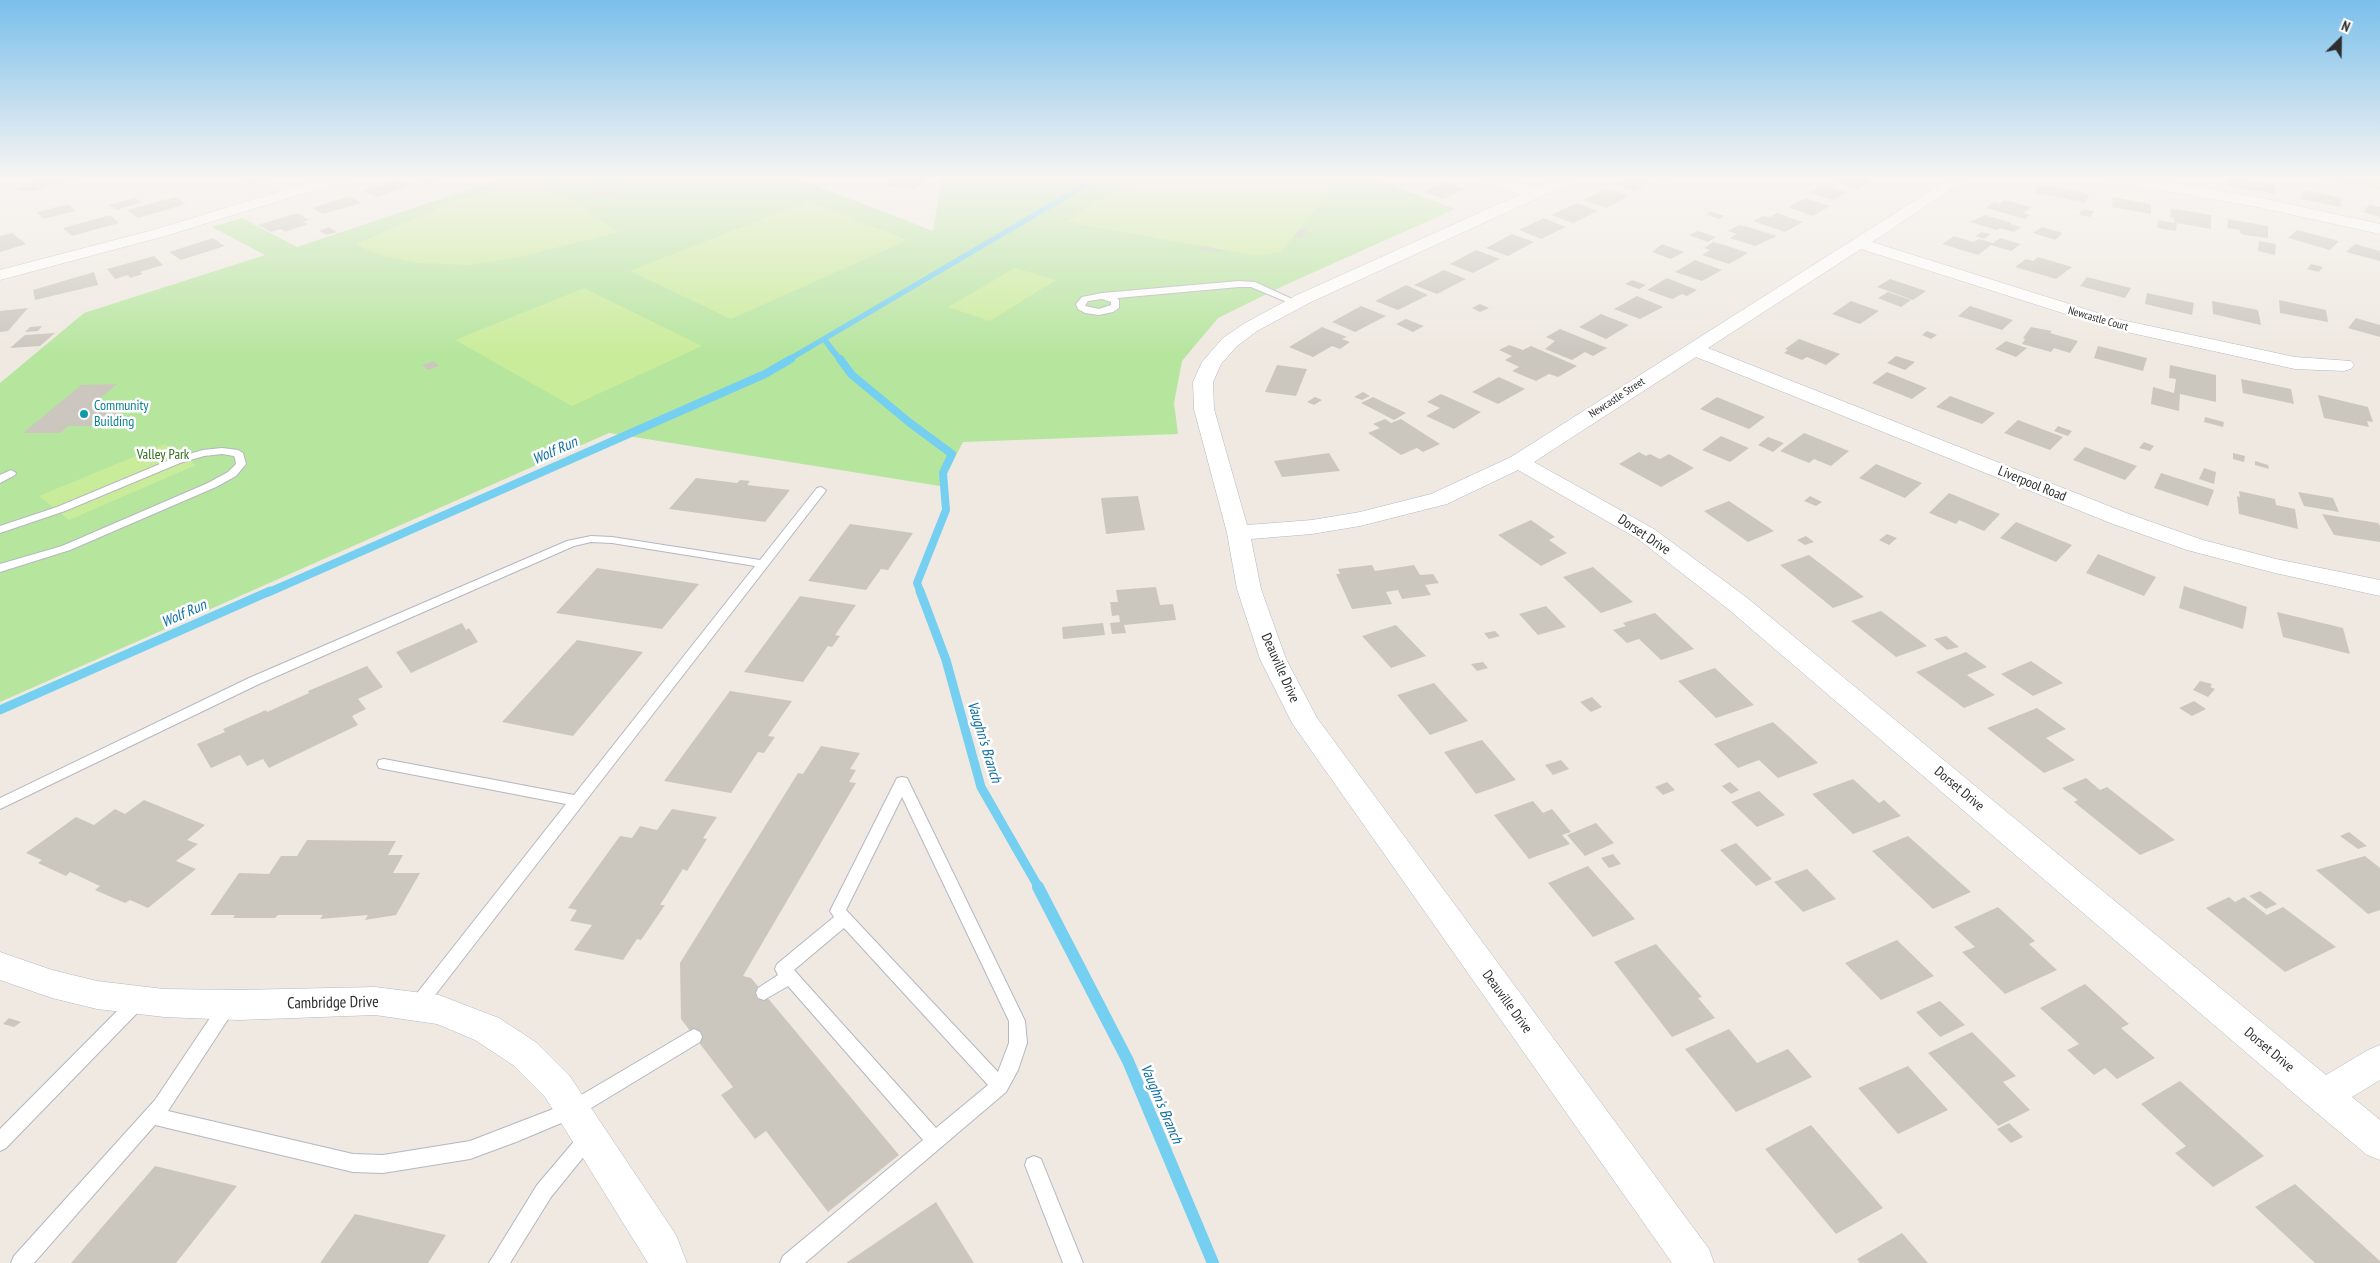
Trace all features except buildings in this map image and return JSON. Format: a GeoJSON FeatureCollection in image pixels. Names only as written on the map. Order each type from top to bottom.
{"type":"FeatureCollection","features":[{"type":"Feature","properties":{"kind":"street"},"geometry":{"type":"LineString","coordinates":[[0,275],[148,236]]}},
{"type":"Feature","properties":{"kind":"street","name":"Deauville Drive"},"geometry":{"type":"LineString","coordinates":[[1443,236],[1297,303],[1251,327],[1230,342],[1212,362],[1203,382],[1204,409],[1238,533],[1249,589],[1273,659],[1306,723],[1694,1263]]}},
{"type":"Feature","properties":{"kind":"street","name":"Newcastle Street"},"geometry":{"type":"LineString","coordinates":[[1238,533],[1360,520],[1400,510],[1439,499],[1518,462],[1868,236]]}},
{"type":"Feature","properties":{"kind":"street","name":"Newcastle Court"},"geometry":{"type":"LineString","coordinates":[[1857,243],[2113,324],[2295,363],[2344,365]]}},
{"type":"Feature","properties":{"kind":"street","name":"Liverpool Road"},"geometry":{"type":"LineString","coordinates":[[1693,349],[2121,519],[2195,545],[2275,566],[2380,588]]}},
{"type":"Feature","properties":{"kind":"street","name":"Dorset Drive"},"geometry":{"type":"LineString","coordinates":[[1518,462],[1646,534],[1737,603],[2380,1143]]}},
{"type":"Feature","properties":{"kind":"street","name":"Cambridge Drive"},"geometry":{"type":"LineString","coordinates":[[0,966],[61,986],[97,995],[164,1003],[228,1005],[375,1001],[439,1010],[488,1029],[525,1054],[557,1086],[662,1249],[668,1263]]}},
{"type":"Feature","properties":{"kind":"street"},"geometry":{"type":"LineString","coordinates":[[2323,1096],[2380,1060]]}},
{"type":"Feature","properties":{"kind":"lane"},"geometry":{"type":"LineString","coordinates":[[1108,296],[1252,284],[1297,303]]}},
{"type":"Feature","properties":{"kind":"lane"},"geometry":{"type":"LineString","coordinates":[[0,530],[61,509],[176,460],[203,453],[222,451],[238,453],[240,458],[241,464],[232,474],[212,485],[66,548],[0,568]]}},
{"type":"Feature","properties":{"kind":"lane"},"geometry":{"type":"LineString","coordinates":[[0,480],[11,473]]}},
{"type":"Feature","properties":{"kind":"lane"},"geometry":{"type":"LineString","coordinates":[[416,1007],[821,490]]}},
{"type":"Feature","properties":{"kind":"lane"},"geometry":{"type":"LineString","coordinates":[[0,804],[254,681],[571,543],[591,539],[612,540],[763,564]]}},
{"type":"Feature","properties":{"kind":"lane"},"geometry":{"type":"LineString","coordinates":[[384,764],[577,801]]}},
{"type":"Feature","properties":{"kind":"lane"},"geometry":{"type":"LineString","coordinates":[[790,1263],[1000,1086],[1009,1070],[1018,1042],[1017,1022],[902,782],[838,911],[1000,1086]]}},
{"type":"Feature","properties":{"kind":"lane"},"geometry":{"type":"LineString","coordinates":[[844,918],[783,969],[935,1140]]}},
{"type":"Feature","properties":{"kind":"lane"},"geometry":{"type":"LineString","coordinates":[[764,994],[789,976]]}},
{"type":"Feature","properties":{"kind":"lane"},"geometry":{"type":"LineString","coordinates":[[0,1142],[139,1000]]}},
{"type":"Feature","properties":{"kind":"lane"},"geometry":{"type":"LineString","coordinates":[[20,1263],[161,1106],[228,1005]]}},
{"type":"Feature","properties":{"kind":"lane"},"geometry":{"type":"LineString","coordinates":[[151,1116],[354,1163],[383,1164],[470,1150],[581,1123],[694,1037]]}},
{"type":"Feature","properties":{"kind":"lane"},"geometry":{"type":"LineString","coordinates":[[499,1263],[544,1191],[581,1123]]}},
{"type":"Feature","properties":{"kind":"lane"},"geometry":{"type":"LineString","coordinates":[[1034,1165],[1073,1263]]}},
{"type":"Feature","properties":{"kind":"green space","name":"Valley Park"},"geometry":{"type":"Polygon","coordinates":[[[229,236],[276,236],[297,247],[330,236],[1395,236],[1283,286],[1218,318],[1182,361],[1174,403],[1178,434],[963,442],[940,486],[609,433],[0,702],[0,383],[84,313],[265,255],[229,236]]]}},
{"type":"Feature","properties":{"kind":"green space"},"geometry":{"type":"Polygon","coordinates":[[[375,236],[603,236],[516,258],[469,265],[419,263],[382,256],[356,244],[375,236]]]}},
{"type":"Feature","properties":{"kind":"green space"},"geometry":{"type":"Polygon","coordinates":[[[719,236],[897,236],[908,240],[731,319],[630,271],[719,236]]]}},
{"type":"Feature","properties":{"kind":"green space"},"geometry":{"type":"Polygon","coordinates":[[[1145,236],[1294,236],[1281,252],[1257,256],[1145,236]]]}},
{"type":"Feature","properties":{"kind":"green space"},"geometry":{"type":"Polygon","coordinates":[[[1015,268],[1056,280],[990,321],[948,307],[1015,268]]]}},
{"type":"Feature","properties":{"kind":"green space"},"geometry":{"type":"Polygon","coordinates":[[[584,288],[702,346],[572,406],[455,340],[584,288]]]}},
{"type":"Feature","properties":{"kind":"green space"},"geometry":{"type":"Polygon","coordinates":[[[165,444],[196,465],[69,520],[39,496],[165,444]]]}},
{"type":"Feature","properties":{"kind":"waterway","name":"Wolf Run"},"geometry":{"type":"LineString","coordinates":[[788,360],[999,236]]}},
{"type":"Feature","properties":{"kind":"waterway","name":"Vaughn's Branch"},"geometry":{"type":"LineString","coordinates":[[824,339],[840,360]]}},
{"type":"Feature","properties":{"kind":"waterway","name":"Wolf Run"},"geometry":{"type":"LineString","coordinates":[[267,593],[765,374],[791,359]]}},
{"type":"Feature","properties":{"kind":"waterway","name":"Vaughn's Branch"},"geometry":{"type":"LineString","coordinates":[[840,359],[852,375],[910,423],[952,454],[943,473],[946,510],[917,583],[921,593]]}},
{"type":"Feature","properties":{"kind":"waterway","name":"Wolf Run"},"geometry":{"type":"LineString","coordinates":[[0,710],[270,591]]}},
{"type":"Feature","properties":{"kind":"waterway","name":"Vaughn's Branch"},"geometry":{"type":"LineString","coordinates":[[920,591],[946,660],[981,787],[1039,888]]}},
{"type":"Feature","properties":{"kind":"waterway","name":"Vaughn's Branch"},"geometry":{"type":"LineString","coordinates":[[1038,887],[1128,1061],[1213,1263]]}},
{"type":"Feature","properties":{"kind":"place","name":"Community Building"},"geometry":{"type":"Point","coordinates":[84,414]}}]}
